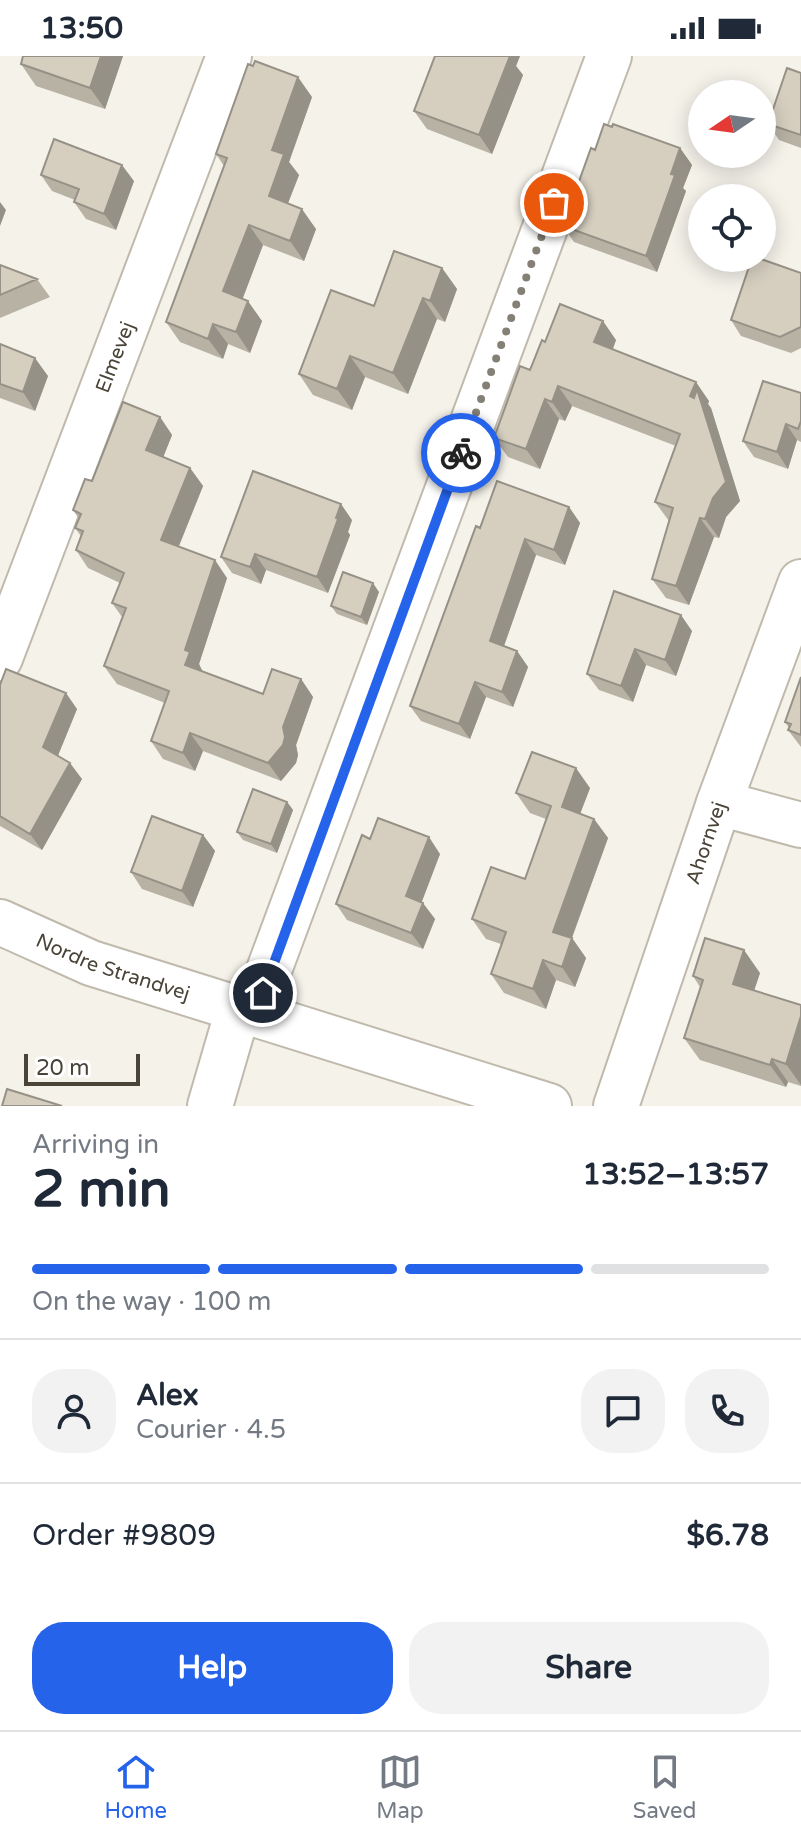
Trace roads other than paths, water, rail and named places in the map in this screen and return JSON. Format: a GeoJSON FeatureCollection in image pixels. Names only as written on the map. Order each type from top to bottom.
{"type":"FeatureCollection","features":[{"type":"Feature","properties":{"kind":"street","name":"Elmevej"},"geometry":{"type":"LineString","coordinates":[[0,658],[229,56]]}},
{"type":"Feature","properties":{"kind":"street"},"geometry":{"type":"LineString","coordinates":[[210,1106],[247,1013],[269,970],[609,56]]}},
{"type":"Feature","properties":{"kind":"street","name":"Ahornvej"},"geometry":{"type":"LineString","coordinates":[[616,1106],[719,803],[801,582]]}},
{"type":"Feature","properties":{"kind":"street"},"geometry":{"type":"LineString","coordinates":[[719,803],[801,825]]}},
{"type":"Feature","properties":{"kind":"street","name":"Nordre Strandvej"},"geometry":{"type":"LineString","coordinates":[[0,922],[91,963],[549,1106]]}}]}
